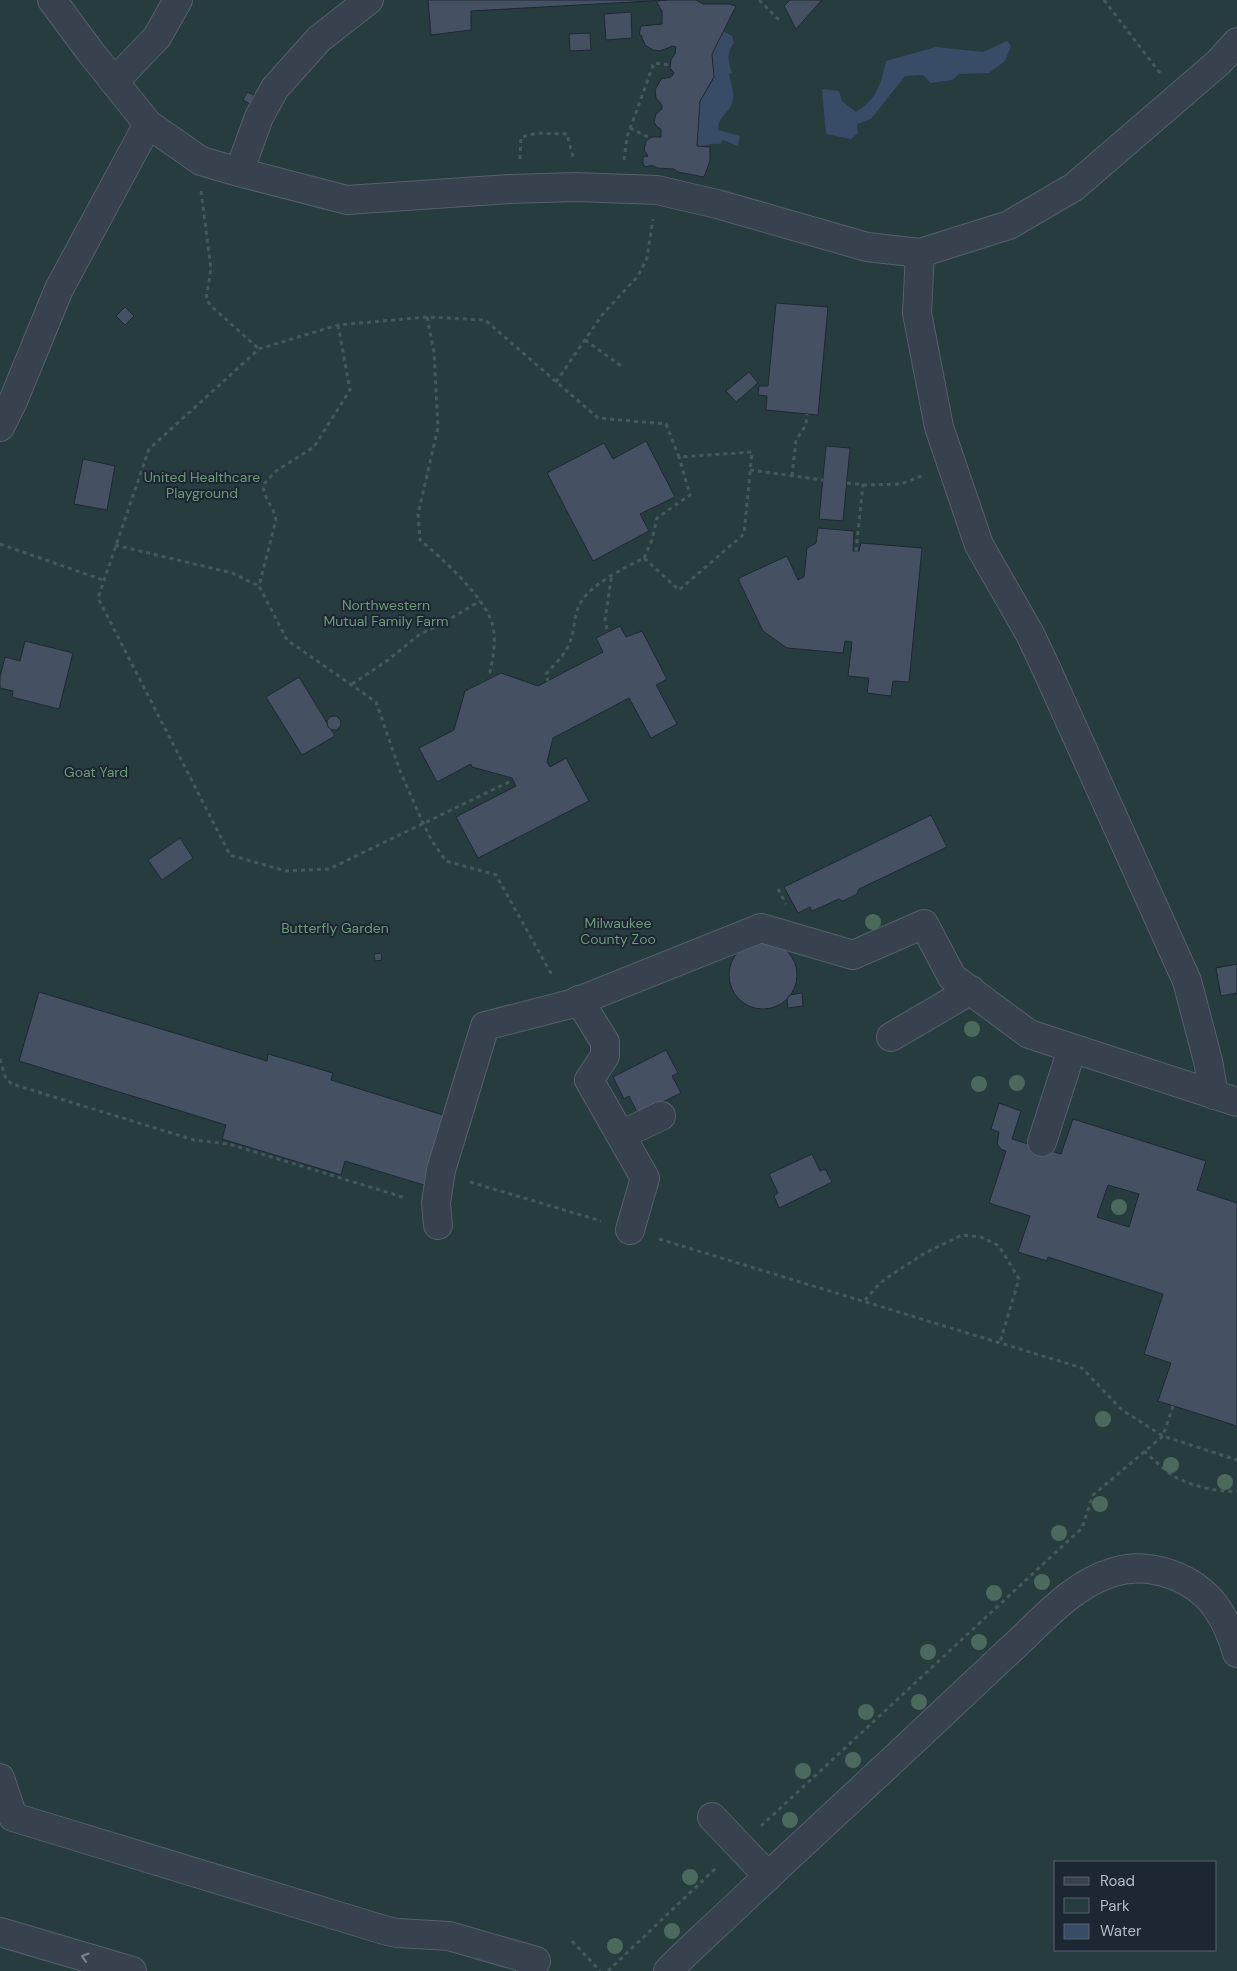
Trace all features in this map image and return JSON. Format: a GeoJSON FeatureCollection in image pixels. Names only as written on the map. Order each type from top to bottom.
{"type":"FeatureCollection","features":[{"type":"Feature","properties":{"kind":"street"},"geometry":{"type":"LineString","coordinates":[[52,0],[148,124],[201,161],[347,200],[576,187],[657,190],[718,204],[867,247],[920,253],[1009,225],[1074,187],[1219,62],[1237,42]]}},
{"type":"Feature","properties":{"kind":"street"},"geometry":{"type":"LineString","coordinates":[[114,82],[157,37],[178,0]]}},
{"type":"Feature","properties":{"kind":"street"},"geometry":{"type":"LineString","coordinates":[[239,172],[259,116],[275,88],[319,39],[369,0]]}},
{"type":"Feature","properties":{"kind":"street"},"geometry":{"type":"LineString","coordinates":[[0,427],[13,401],[59,289],[148,124]]}},
{"type":"Feature","properties":{"kind":"street"},"geometry":{"type":"LineString","coordinates":[[920,253],[917,313],[938,427],[979,545],[1030,634],[1187,981],[1208,1061],[1225,1099]]}},
{"type":"Feature","properties":{"kind":"street"},"geometry":{"type":"LineString","coordinates":[[437,1214],[441,1174],[485,1026],[571,1003],[761,928],[853,955],[924,924],[952,977],[1029,1034],[1225,1099]]}},
{"type":"Feature","properties":{"kind":"street"},"geometry":{"type":"LineString","coordinates":[[891,1037],[971,990]]}},
{"type":"Feature","properties":{"kind":"street"},"geometry":{"type":"LineString","coordinates":[[571,1003],[605,1042],[605,1056],[589,1080],[645,1178],[630,1230]]}},
{"type":"Feature","properties":{"kind":"street"},"geometry":{"type":"LineString","coordinates":[[1042,1142],[1072,1049]]}},
{"type":"Feature","properties":{"kind":"street"},"geometry":{"type":"LineString","coordinates":[[621,1135],[662,1116]]}},
{"type":"Feature","properties":{"kind":"street"},"geometry":{"type":"LineString","coordinates":[[668,1971],[1062,1602],[1077,1590],[1096,1579],[1121,1570],[1142,1568],[1166,1572],[1191,1584],[1208,1598],[1222,1616],[1237,1653]]}},
{"type":"Feature","properties":{"kind":"street"},"geometry":{"type":"LineString","coordinates":[[0,1778],[13,1817],[384,1930],[403,1934],[449,1936],[536,1961],[530,1971]]}},
{"type":"Feature","properties":{"kind":"street"},"geometry":{"type":"LineString","coordinates":[[712,1817],[768,1876]]}},
{"type":"Feature","properties":{"kind":"street"},"geometry":{"type":"LineString","coordinates":[[0,1932],[132,1971]]}},
{"type":"Feature","properties":{"kind":"path"},"geometry":{"type":"LineString","coordinates":[[759,0],[781,22]]}},
{"type":"Feature","properties":{"kind":"path"},"geometry":{"type":"LineString","coordinates":[[1104,0],[1178,97]]}},
{"type":"Feature","properties":{"kind":"path"},"geometry":{"type":"LineString","coordinates":[[622,188],[626,146],[630,128],[654,63],[670,65]]}},
{"type":"Feature","properties":{"kind":"path"},"geometry":{"type":"LineString","coordinates":[[630,128],[650,138]]}},
{"type":"Feature","properties":{"kind":"path"},"geometry":{"type":"LineString","coordinates":[[521,189],[519,169],[522,137],[538,133],[567,134],[576,165],[576,187]]}},
{"type":"Feature","properties":{"kind":"path"},"geometry":{"type":"LineString","coordinates":[[201,161],[201,190],[211,269],[206,299],[211,306],[259,349]]}},
{"type":"Feature","properties":{"kind":"path"},"geometry":{"type":"LineString","coordinates":[[556,382],[602,315],[630,287],[643,267],[648,252],[657,190]]}},
{"type":"Feature","properties":{"kind":"path"},"geometry":{"type":"LineString","coordinates":[[427,317],[434,352],[438,428],[418,514],[420,540],[440,556],[465,583],[480,601],[492,624],[495,647],[489,676]]}},
{"type":"Feature","properties":{"kind":"path"},"geometry":{"type":"LineString","coordinates":[[509,782],[329,869],[286,872],[230,855],[98,598],[149,449],[259,349],[338,325],[427,317],[484,320],[598,418],[666,424],[679,457],[690,495],[656,518],[652,540],[644,558],[612,574],[581,600],[571,641],[546,674],[548,681]]}},
{"type":"Feature","properties":{"kind":"path"},"geometry":{"type":"LineString","coordinates":[[260,586],[276,520],[274,511],[264,495],[263,485],[276,471],[314,447],[350,390],[338,325]]}},
{"type":"Feature","properties":{"kind":"path"},"geometry":{"type":"LineString","coordinates":[[585,340],[624,368]]}},
{"type":"Feature","properties":{"kind":"path"},"geometry":{"type":"LineString","coordinates":[[792,476],[796,440],[806,425],[808,414]]}},
{"type":"Feature","properties":{"kind":"path"},"geometry":{"type":"LineString","coordinates":[[644,558],[679,590],[744,534],[752,452],[679,457]]}},
{"type":"Feature","properties":{"kind":"path"},"geometry":{"type":"LineString","coordinates":[[847,482],[901,484],[951,466]]}},
{"type":"Feature","properties":{"kind":"path"},"geometry":{"type":"LineString","coordinates":[[750,470],[823,480]]}},
{"type":"Feature","properties":{"kind":"path"},"geometry":{"type":"LineString","coordinates":[[856,551],[863,484]]}},
{"type":"Feature","properties":{"kind":"path"},"geometry":{"type":"LineString","coordinates":[[0,544],[103,580]]}},
{"type":"Feature","properties":{"kind":"path"},"geometry":{"type":"LineString","coordinates":[[115,545],[232,573],[260,586],[287,640],[376,702],[400,771],[432,841],[446,862],[496,875],[553,977],[571,1003]]}},
{"type":"Feature","properties":{"kind":"path"},"geometry":{"type":"LineString","coordinates":[[606,630],[605,620],[612,574]]}},
{"type":"Feature","properties":{"kind":"path"},"geometry":{"type":"LineString","coordinates":[[352,684],[388,660],[420,634],[438,626],[480,601]]}},
{"type":"Feature","properties":{"kind":"path"},"geometry":{"type":"LineString","coordinates":[[0,1059],[6,1079],[12,1084],[186,1138],[229,1144],[423,1203],[437,1214]]}},
{"type":"Feature","properties":{"kind":"path"},"geometry":{"type":"LineString","coordinates":[[441,1174],[865,1300],[1082,1368],[1122,1410],[1163,1436],[1237,1460]]}},
{"type":"Feature","properties":{"kind":"path"},"geometry":{"type":"LineString","coordinates":[[865,1300],[882,1281],[925,1253],[962,1235],[981,1237],[999,1246],[1019,1279],[1000,1342]]}},
{"type":"Feature","properties":{"kind":"path"},"geometry":{"type":"LineString","coordinates":[[608,1971],[739,1846],[1082,1528],[1093,1495],[1163,1436],[1173,1406]]}},
{"type":"Feature","properties":{"kind":"path"},"geometry":{"type":"LineString","coordinates":[[1144,1451],[1177,1478],[1219,1491],[1237,1491]]}},
{"type":"Feature","properties":{"kind":"path"},"geometry":{"type":"LineString","coordinates":[[572,1941],[600,1971]]}},
{"type":"Feature","properties":{"kind":"green space","name":"Milwaukee County Zoo"},"geometry":{"type":"Polygon","coordinates":[[[0,0],[1237,0],[1237,1971],[0,1971],[0,0]]]}},
{"type":"Feature","properties":{"kind":"water"},"geometry":{"type":"Polygon","coordinates":[[[723,31],[732,36],[734,43],[728,58],[732,73],[729,74],[733,98],[731,106],[719,123],[718,130],[740,136],[738,146],[723,140],[720,144],[697,146],[700,101],[714,78],[712,54],[723,31]]]}},
{"type":"Feature","properties":{"kind":"water"},"geometry":{"type":"Polygon","coordinates":[[[1007,41],[1011,46],[1005,61],[989,73],[959,74],[952,80],[931,83],[923,75],[905,76],[871,119],[857,124],[858,133],[851,139],[826,134],[822,89],[839,91],[842,101],[856,112],[869,102],[877,90],[886,61],[936,47],[983,52],[1007,41]]]}},
{"type":"Feature","properties":{"kind":"building"},"geometry":{"type":"Polygon","coordinates":[[[428,0],[668,0],[471,11],[471,30],[431,35],[428,0]]]}},
{"type":"Feature","properties":{"kind":"building"},"geometry":{"type":"Polygon","coordinates":[[[696,0],[703,4],[729,4],[736,6],[712,54],[714,77],[700,101],[697,146],[710,147],[710,161],[704,177],[678,172],[674,169],[657,168],[652,165],[646,167],[643,164],[643,157],[648,156],[644,150],[646,141],[652,137],[661,137],[661,129],[654,122],[656,114],[662,109],[662,105],[656,98],[655,90],[661,79],[671,77],[674,73],[670,68],[676,47],[673,46],[660,51],[653,50],[645,45],[641,35],[639,35],[641,26],[662,24],[662,11],[656,1],[696,0]]]}},
{"type":"Feature","properties":{"kind":"building"},"geometry":{"type":"Polygon","coordinates":[[[790,0],[822,0],[796,29],[784,6],[790,0]]]}},
{"type":"Feature","properties":{"kind":"building"},"geometry":{"type":"Polygon","coordinates":[[[631,12],[632,38],[606,40],[604,14],[631,12]]]}},
{"type":"Feature","properties":{"kind":"building"},"geometry":{"type":"Polygon","coordinates":[[[590,33],[591,50],[570,51],[569,34],[590,33]]]}},
{"type":"Feature","properties":{"kind":"building"},"geometry":{"type":"Polygon","coordinates":[[[247,92],[254,95],[250,104],[243,100],[247,92]]]}},
{"type":"Feature","properties":{"kind":"building"},"geometry":{"type":"Polygon","coordinates":[[[776,303],[828,307],[818,415],[766,410],[767,396],[758,395],[759,386],[768,386],[776,303]]]}},
{"type":"Feature","properties":{"kind":"building"},"geometry":{"type":"Polygon","coordinates":[[[125,307],[134,316],[125,325],[116,316],[125,307]]]}},
{"type":"Feature","properties":{"kind":"building"},"geometry":{"type":"Polygon","coordinates":[[[749,372],[758,383],[736,402],[726,391],[749,372]]]}},
{"type":"Feature","properties":{"kind":"building"},"geometry":{"type":"Polygon","coordinates":[[[646,441],[675,497],[640,514],[649,531],[593,561],[547,473],[604,443],[613,459],[646,441]]]}},
{"type":"Feature","properties":{"kind":"building"},"geometry":{"type":"Polygon","coordinates":[[[826,446],[850,448],[843,521],[819,519],[826,446]]]}},
{"type":"Feature","properties":{"kind":"building"},"geometry":{"type":"Polygon","coordinates":[[[83,459],[115,466],[107,510],[74,504],[83,459]]]}},
{"type":"Feature","properties":{"kind":"building"},"geometry":{"type":"Polygon","coordinates":[[[818,528],[854,531],[853,551],[859,551],[861,543],[922,548],[909,682],[893,681],[891,696],[867,693],[869,678],[848,676],[852,642],[845,641],[843,653],[787,648],[763,631],[739,581],[739,578],[787,556],[798,580],[804,577],[807,548],[816,543],[818,528]]]}},
{"type":"Feature","properties":{"kind":"building"},"geometry":{"type":"Polygon","coordinates":[[[620,626],[626,637],[642,631],[667,679],[656,685],[677,724],[651,738],[629,698],[553,738],[547,762],[550,767],[566,758],[589,801],[478,858],[456,817],[516,786],[512,778],[472,767],[471,764],[437,782],[419,748],[454,730],[465,691],[501,673],[538,686],[603,652],[596,638],[620,626]]]}},
{"type":"Feature","properties":{"kind":"building"},"geometry":{"type":"Polygon","coordinates":[[[25,641],[73,653],[59,709],[12,697],[13,691],[0,688],[0,677],[5,657],[20,661],[25,641]]]}},
{"type":"Feature","properties":{"kind":"building"},"geometry":{"type":"Polygon","coordinates":[[[299,677],[335,736],[302,755],[266,697],[299,677]]]}},
{"type":"Feature","properties":{"kind":"building"},"geometry":{"type":"Polygon","coordinates":[[[334,716],[339,718],[341,723],[339,728],[334,730],[329,728],[327,723],[329,718],[334,716]]]}},
{"type":"Feature","properties":{"kind":"building"},"geometry":{"type":"Polygon","coordinates":[[[931,815],[947,847],[859,889],[857,894],[843,901],[839,899],[812,911],[810,907],[798,913],[784,887],[931,815]]]}},
{"type":"Feature","properties":{"kind":"building"},"geometry":{"type":"Polygon","coordinates":[[[180,838],[193,858],[162,880],[148,860],[180,838]]]}},
{"type":"Feature","properties":{"kind":"building"},"geometry":{"type":"Polygon","coordinates":[[[770,941],[782,947],[791,956],[797,968],[795,988],[787,999],[770,1009],[756,1009],[739,999],[731,988],[729,968],[739,951],[750,943],[770,941]]]}},
{"type":"Feature","properties":{"kind":"building"},"geometry":{"type":"Polygon","coordinates":[[[381,953],[382,960],[375,961],[374,954],[381,953]]]}},
{"type":"Feature","properties":{"kind":"building"},"geometry":{"type":"Polygon","coordinates":[[[1237,964],[1237,993],[1221,996],[1216,968],[1237,964]]]}},
{"type":"Feature","properties":{"kind":"building"},"geometry":{"type":"Polygon","coordinates":[[[39,992],[267,1061],[268,1054],[333,1073],[331,1080],[446,1116],[424,1185],[345,1161],[341,1175],[222,1139],[226,1125],[19,1061],[39,992]]]}},
{"type":"Feature","properties":{"kind":"building"},"geometry":{"type":"Polygon","coordinates":[[[802,993],[803,1006],[788,1008],[787,999],[790,995],[802,993]]]}},
{"type":"Feature","properties":{"kind":"building"},"geometry":{"type":"Polygon","coordinates":[[[666,1050],[678,1073],[672,1076],[681,1093],[638,1114],[629,1096],[624,1099],[613,1077],[666,1050]]]}},
{"type":"Feature","properties":{"kind":"building"},"geometry":{"type":"Polygon","coordinates":[[[999,1103],[1021,1111],[1012,1139],[1061,1154],[1073,1119],[1206,1161],[1197,1190],[1237,1203],[1237,1426],[1158,1401],[1171,1363],[1144,1354],[1163,1294],[1048,1257],[1047,1261],[1018,1252],[1030,1216],[989,1203],[1006,1151],[1002,1150],[997,1144],[999,1132],[991,1129],[999,1103]],[[1108,1185],[1097,1217],[1129,1227],[1139,1194],[1108,1185]]]}},
{"type":"Feature","properties":{"kind":"building"},"geometry":{"type":"Polygon","coordinates":[[[812,1154],[820,1171],[825,1169],[832,1182],[779,1208],[774,1196],[778,1193],[769,1174],[812,1154]]]}},
{"type":"Feature","properties":{"kind":"park label","name":"United Healthcare Playground"},"geometry":{"type":"Point","coordinates":[202,486]}},
{"type":"Feature","properties":{"kind":"park label","name":"Northwestern Mutual Family Farm"},"geometry":{"type":"Point","coordinates":[386,614]}},
{"type":"Feature","properties":{"kind":"park label","name":"Goat Yard"},"geometry":{"type":"Point","coordinates":[96,772]}},
{"type":"Feature","properties":{"kind":"park label","name":"Butterfly Garden"},"geometry":{"type":"Point","coordinates":[335,928]}}]}
